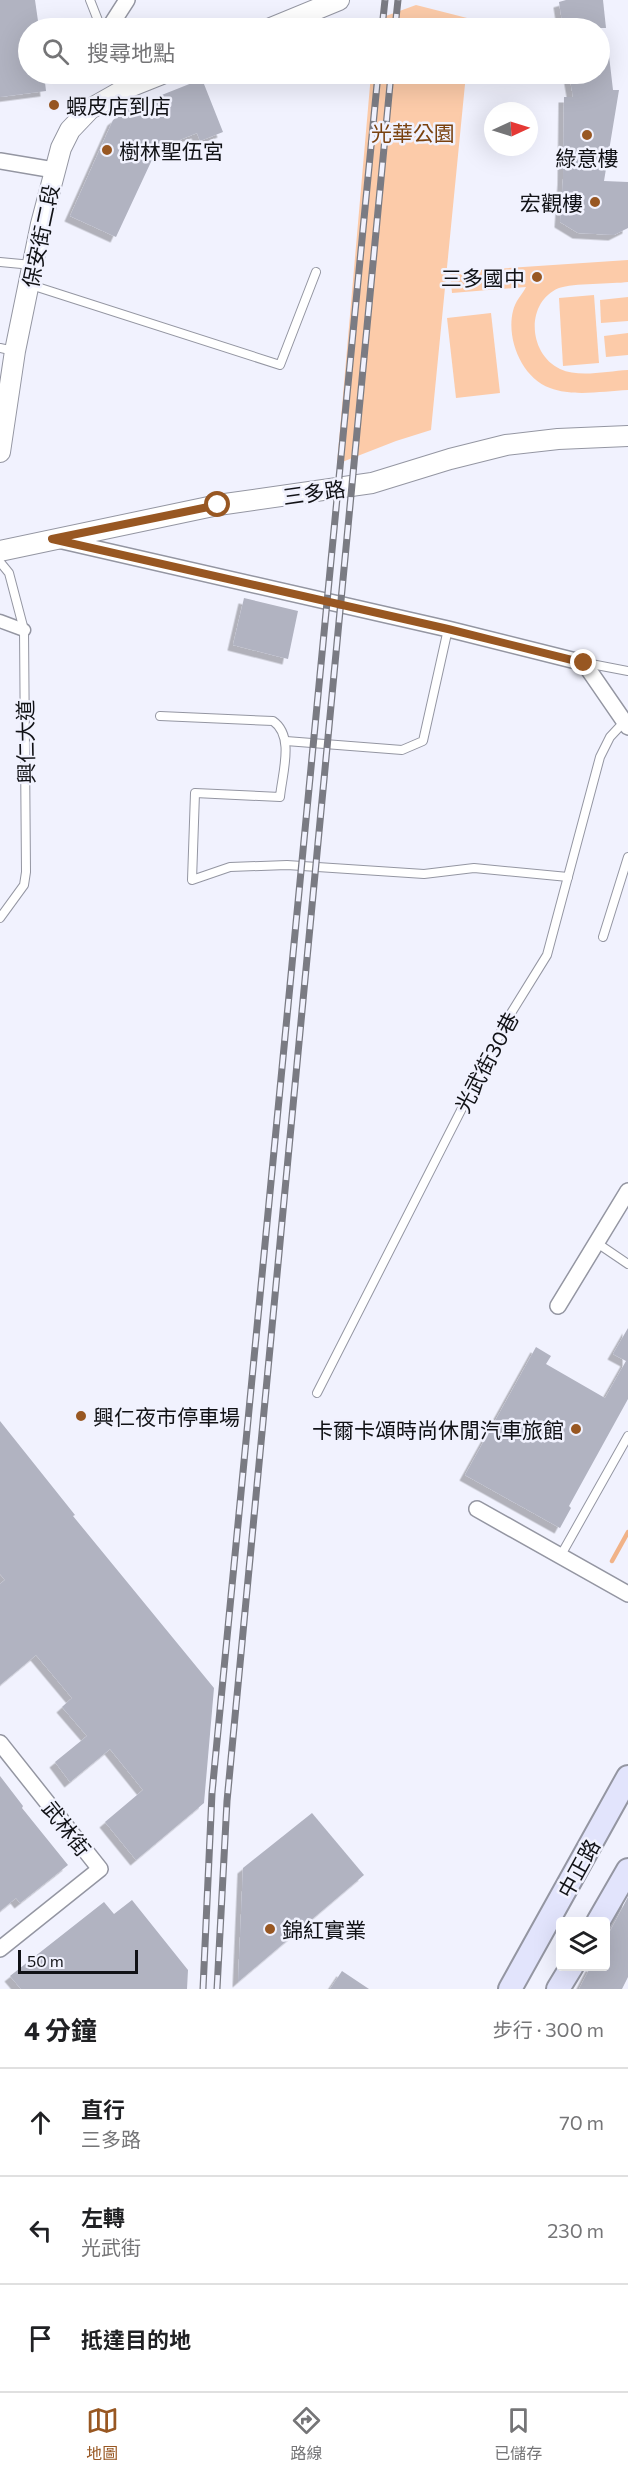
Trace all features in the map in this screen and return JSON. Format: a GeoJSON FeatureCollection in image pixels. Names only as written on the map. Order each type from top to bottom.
{"type":"FeatureCollection","features":[{"type":"Feature","properties":{"kind":"main road","name":"中正路"},"geometry":{"type":"LineString","coordinates":[[510,1989],[628,1777]]}},
{"type":"Feature","properties":{"kind":"main road","name":"中正路"},"geometry":{"type":"LineString","coordinates":[[601,1917],[628,1870]]}},
{"type":"Feature","properties":{"kind":"main road"},"geometry":{"type":"LineString","coordinates":[[558,1989],[569,1971]]}},
{"type":"Feature","properties":{"kind":"street"},"geometry":{"type":"LineString","coordinates":[[115,18],[127,0]]}},
{"type":"Feature","properties":{"kind":"street"},"geometry":{"type":"LineString","coordinates":[[295,18],[339,0]]}},
{"type":"Feature","properties":{"kind":"street","name":"保安街二段"},"geometry":{"type":"LineString","coordinates":[[0,452],[8,350],[31,275],[54,170],[65,139],[80,118],[121,84]]}},
{"type":"Feature","properties":{"kind":"street"},"geometry":{"type":"LineString","coordinates":[[0,161],[54,170]]}},
{"type":"Feature","properties":{"kind":"street","name":"三多路"},"geometry":{"type":"LineString","coordinates":[[0,551],[218,505],[372,483],[450,459],[506,445],[558,439],[628,436]]}},
{"type":"Feature","properties":{"kind":"street"},"geometry":{"type":"LineString","coordinates":[[52,539],[448,629],[584,663],[626,724]]}},
{"type":"Feature","properties":{"kind":"street"},"geometry":{"type":"LineString","coordinates":[[0,621],[24,630]]}},
{"type":"Feature","properties":{"kind":"street"},"geometry":{"type":"LineString","coordinates":[[558,1306],[628,1191]]}},
{"type":"Feature","properties":{"kind":"street"},"geometry":{"type":"LineString","coordinates":[[477,1509],[561,1554],[628,1594]]}},
{"type":"Feature","properties":{"kind":"street","name":"武林街"},"geometry":{"type":"LineString","coordinates":[[0,1743],[100,1869],[0,1949]]}},
{"type":"Feature","properties":{"kind":"lane"},"geometry":{"type":"LineString","coordinates":[[90,0],[97,18]]}},
{"type":"Feature","properties":{"kind":"lane"},"geometry":{"type":"LineString","coordinates":[[0,262],[280,365],[316,272]]}},
{"type":"Feature","properties":{"kind":"lane","name":"興仁大道"},"geometry":{"type":"LineString","coordinates":[[0,562],[9,573],[24,630],[26,872],[24,885],[0,918]]}},
{"type":"Feature","properties":{"kind":"lane"},"geometry":{"type":"LineString","coordinates":[[286,741],[402,750],[423,741],[448,629]]}},
{"type":"Feature","properties":{"kind":"lane"},"geometry":{"type":"LineString","coordinates":[[584,663],[628,670]]}},
{"type":"Feature","properties":{"kind":"lane"},"geometry":{"type":"LineString","coordinates":[[160,716],[273,721],[282,727],[286,741],[280,797],[195,793],[192,880],[230,867],[287,865],[424,874],[474,868],[568,876]]}},
{"type":"Feature","properties":{"kind":"lane","name":"光武街30巷"},"geometry":{"type":"LineString","coordinates":[[317,1393],[508,1018],[547,955],[600,757],[610,737],[626,724]]}},
{"type":"Feature","properties":{"kind":"lane"},"geometry":{"type":"LineString","coordinates":[[603,937],[628,857]]}},
{"type":"Feature","properties":{"kind":"lane"},"geometry":{"type":"LineString","coordinates":[[597,1243],[628,1264]]}},
{"type":"Feature","properties":{"kind":"lane"},"geometry":{"type":"LineString","coordinates":[[561,1554],[628,1436]]}},
{"type":"Feature","properties":{"kind":"green space"},"geometry":{"type":"Polygon","coordinates":[[[416,5],[467,18],[380,18],[416,5]]]}},
{"type":"Feature","properties":{"kind":"green space","name":"光華公園"},"geometry":{"type":"Polygon","coordinates":[[[370,84],[465,84],[431,430],[337,464],[370,84]]]}},
{"type":"Feature","properties":{"kind":"green space"},"geometry":{"type":"Polygon","coordinates":[[[628,260],[628,282],[565,286],[548,295],[540,304],[535,328],[537,340],[549,362],[568,372],[584,374],[628,370],[628,390],[589,393],[559,391],[540,383],[531,376],[518,356],[511,322],[514,307],[526,287],[452,293],[450,272],[628,260]]]}},
{"type":"Feature","properties":{"kind":"green space"},"geometry":{"type":"Polygon","coordinates":[[[594,295],[599,363],[563,366],[559,298],[594,295]]]}},
{"type":"Feature","properties":{"kind":"green space"},"geometry":{"type":"Polygon","coordinates":[[[628,297],[628,321],[601,323],[600,300],[628,297]]]}},
{"type":"Feature","properties":{"kind":"green space"},"geometry":{"type":"Polygon","coordinates":[[[491,313],[500,393],[456,398],[447,318],[491,313]]]}},
{"type":"Feature","properties":{"kind":"green space"},"geometry":{"type":"Polygon","coordinates":[[[628,333],[628,355],[606,357],[604,336],[628,333]]]}},
{"type":"Feature","properties":{"kind":"building"},"geometry":{"type":"Polygon","coordinates":[[[0,0],[35,0],[38,18],[18,18],[18,84],[45,84],[46,91],[0,97],[0,0]]]}},
{"type":"Feature","properties":{"kind":"building"},"geometry":{"type":"Polygon","coordinates":[[[603,0],[605,18],[561,18],[559,2],[603,0]]]}},
{"type":"Feature","properties":{"kind":"building"},"geometry":{"type":"Polygon","coordinates":[[[610,64],[613,90],[619,90],[604,181],[628,182],[628,228],[614,235],[578,233],[560,222],[564,97],[573,97],[571,84],[610,84],[610,64]]]}},
{"type":"Feature","properties":{"kind":"building"},"geometry":{"type":"Polygon","coordinates":[[[189,84],[204,84],[223,132],[200,141],[197,133],[157,149],[116,237],[70,216],[113,120],[129,108],[189,84]]]}},
{"type":"Feature","properties":{"kind":"building"},"geometry":{"type":"Polygon","coordinates":[[[244,598],[298,611],[288,659],[233,645],[244,598]]]}},
{"type":"Feature","properties":{"kind":"building"},"geometry":{"type":"Polygon","coordinates":[[[628,1328],[628,1399],[569,1506],[571,1508],[560,1528],[465,1475],[536,1347],[551,1356],[546,1364],[605,1398],[626,1361],[613,1354],[628,1328]]]}},
{"type":"Feature","properties":{"kind":"building"},"geometry":{"type":"Polygon","coordinates":[[[0,1421],[75,1515],[73,1516],[214,1688],[204,1803],[136,1860],[105,1822],[143,1790],[110,1749],[70,1782],[55,1762],[87,1736],[62,1707],[72,1698],[36,1655],[0,1685],[0,1584],[5,1580],[0,1574],[0,1421]]]}},
{"type":"Feature","properties":{"kind":"building"},"geometry":{"type":"Polygon","coordinates":[[[0,1776],[23,1806],[22,1808],[68,1865],[20,1903],[16,1898],[0,1911],[0,1776]]]}},
{"type":"Feature","properties":{"kind":"building","name":"錦紅實業"},"geometry":{"type":"Polygon","coordinates":[[[312,1813],[364,1875],[238,1982],[243,1868],[312,1813]]]}},
{"type":"Feature","properties":{"kind":"building"},"geometry":{"type":"Polygon","coordinates":[[[628,1897],[628,1977],[622,1989],[579,1989],[588,1971],[610,1971],[610,1931],[628,1897]]]}},
{"type":"Feature","properties":{"kind":"building"},"geometry":{"type":"Polygon","coordinates":[[[132,1900],[188,1970],[187,1989],[21,1989],[10,1976],[104,1902],[114,1914],[132,1900]]]}},
{"type":"Feature","properties":{"kind":"building"},"geometry":{"type":"Polygon","coordinates":[[[342,1971],[369,1989],[330,1989],[342,1971]]]}},
{"type":"Feature","properties":{"kind":"waterway"},"geometry":{"type":"LineString","coordinates":[[612,1561],[628,1532]]}},
{"type":"Feature","properties":{"kind":"railway"},"geometry":{"type":"LineString","coordinates":[[383,18],[385,0]]}},
{"type":"Feature","properties":{"kind":"railway"},"geometry":{"type":"LineString","coordinates":[[396,18],[398,0]]}},
{"type":"Feature","properties":{"kind":"railway"},"geometry":{"type":"LineString","coordinates":[[203,1989],[212,1793],[377,84]]}},
{"type":"Feature","properties":{"kind":"railway"},"geometry":{"type":"LineString","coordinates":[[217,1989],[227,1801],[390,84]]}},
{"type":"Feature","properties":{"kind":"place","name":"蝦皮店到店"},"geometry":{"type":"Point","coordinates":[54,105]}},
{"type":"Feature","properties":{"kind":"place","name":"綠意樓"},"geometry":{"type":"Point","coordinates":[587,135]}},
{"type":"Feature","properties":{"kind":"place","name":"樹林聖伍宮"},"geometry":{"type":"Point","coordinates":[107,150]}},
{"type":"Feature","properties":{"kind":"place","name":"宏觀樓"},"geometry":{"type":"Point","coordinates":[595,202]}},
{"type":"Feature","properties":{"kind":"place","name":"三多國中"},"geometry":{"type":"Point","coordinates":[537,277]}},
{"type":"Feature","properties":{"kind":"place","name":"興仁夜市停車場"},"geometry":{"type":"Point","coordinates":[81,1416]}},
{"type":"Feature","properties":{"kind":"place","name":"卡爾卡頌時尚休閒汽車旅館"},"geometry":{"type":"Point","coordinates":[576,1429]}},
{"type":"Feature","properties":{"kind":"place","name":"錦紅實業"},"geometry":{"type":"Point","coordinates":[270,1929]}},
{"type":"Feature","properties":{"kind":"route"},"geometry":{"type":"LineString","coordinates":[[218,505],[52,539],[448,629],[584,663]]}}]}
